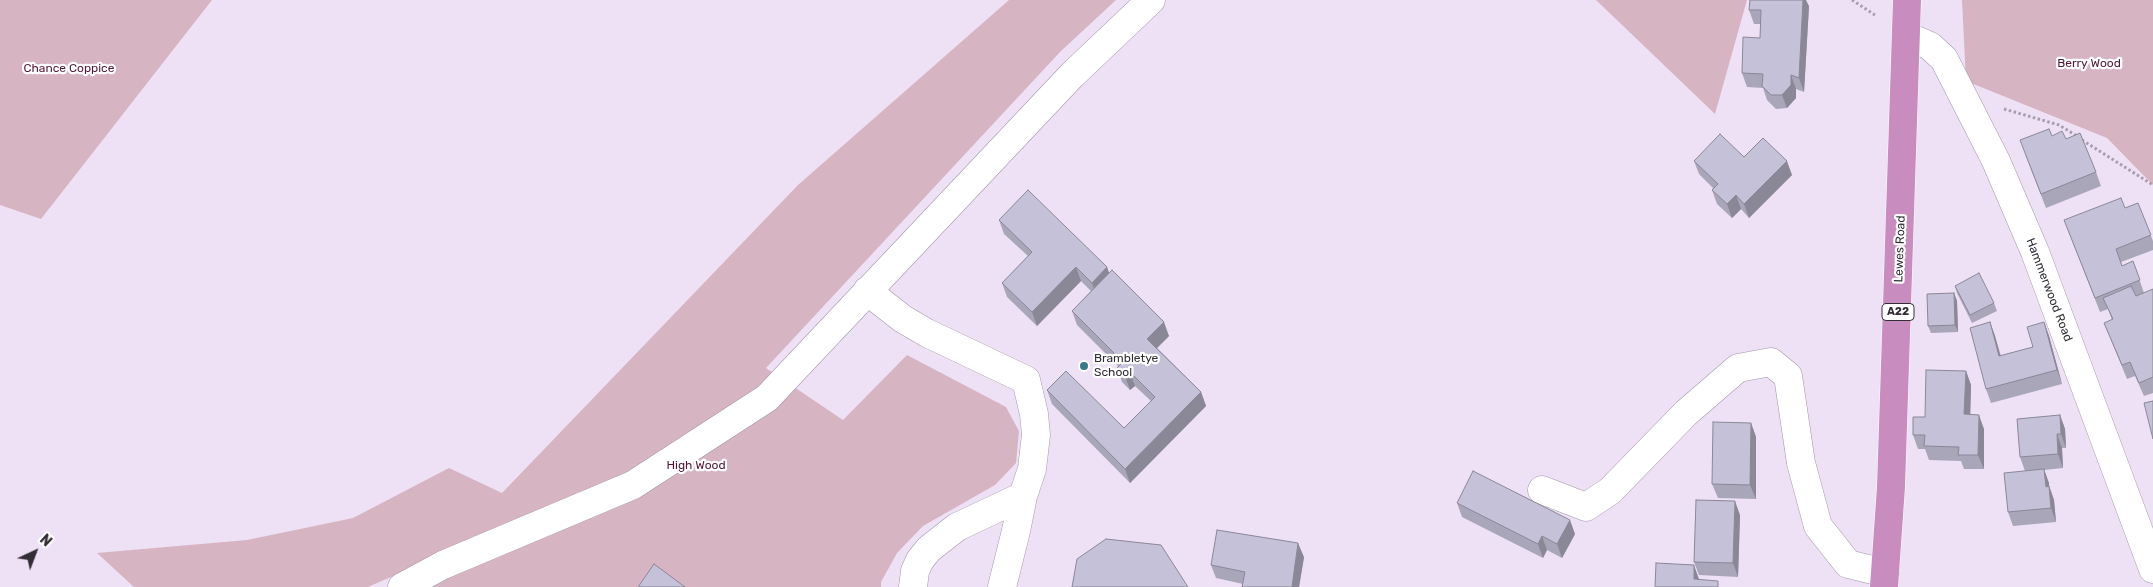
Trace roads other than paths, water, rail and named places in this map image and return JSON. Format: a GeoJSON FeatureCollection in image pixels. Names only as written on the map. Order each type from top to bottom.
{"type":"FeatureCollection","features":[{"type":"Feature","properties":{"kind":"highway","name":"Lewes Road"},"geometry":{"type":"LineString","coordinates":[[1884,580],[1891,487],[1907,0]]}},
{"type":"Feature","properties":{"kind":"street"},"geometry":{"type":"LineString","coordinates":[[402,587],[442,565],[633,485],[767,398],[1072,75],[1150,0]]}},
{"type":"Feature","properties":{"kind":"street","name":"Hammerwood Road"},"geometry":{"type":"LineString","coordinates":[[1907,36],[1930,46],[1944,59],[1996,161],[2035,252],[2153,569]]}},
{"type":"Feature","properties":{"kind":"street"},"geometry":{"type":"LineString","coordinates":[[867,291],[903,319],[927,333],[1026,380],[1034,414],[1036,436],[1032,469],[1022,496],[1016,531],[1002,587]]}},
{"type":"Feature","properties":{"kind":"street"},"geometry":{"type":"LineString","coordinates":[[1542,490],[1586,507],[1610,491],[1686,413],[1738,368],[1771,362],[1788,376],[1801,463],[1818,526],[1848,564],[1884,580]]}},
{"type":"Feature","properties":{"kind":"street"},"geometry":{"type":"LineString","coordinates":[[912,587],[914,571],[929,549],[958,527],[1022,496]]}},
{"type":"Feature","properties":{"kind":"place","name":"Brambletye School"},"geometry":{"type":"Point","coordinates":[1084,366]}},
{"type":"Feature","properties":{"kind":"park label","name":"Berry Wood"},"geometry":{"type":"Point","coordinates":[2089,64]}},
{"type":"Feature","properties":{"kind":"park label","name":"Chance Coppice"},"geometry":{"type":"Point","coordinates":[69,69]}},
{"type":"Feature","properties":{"kind":"park label","name":"High Wood"},"geometry":{"type":"Point","coordinates":[696,466]}}]}
